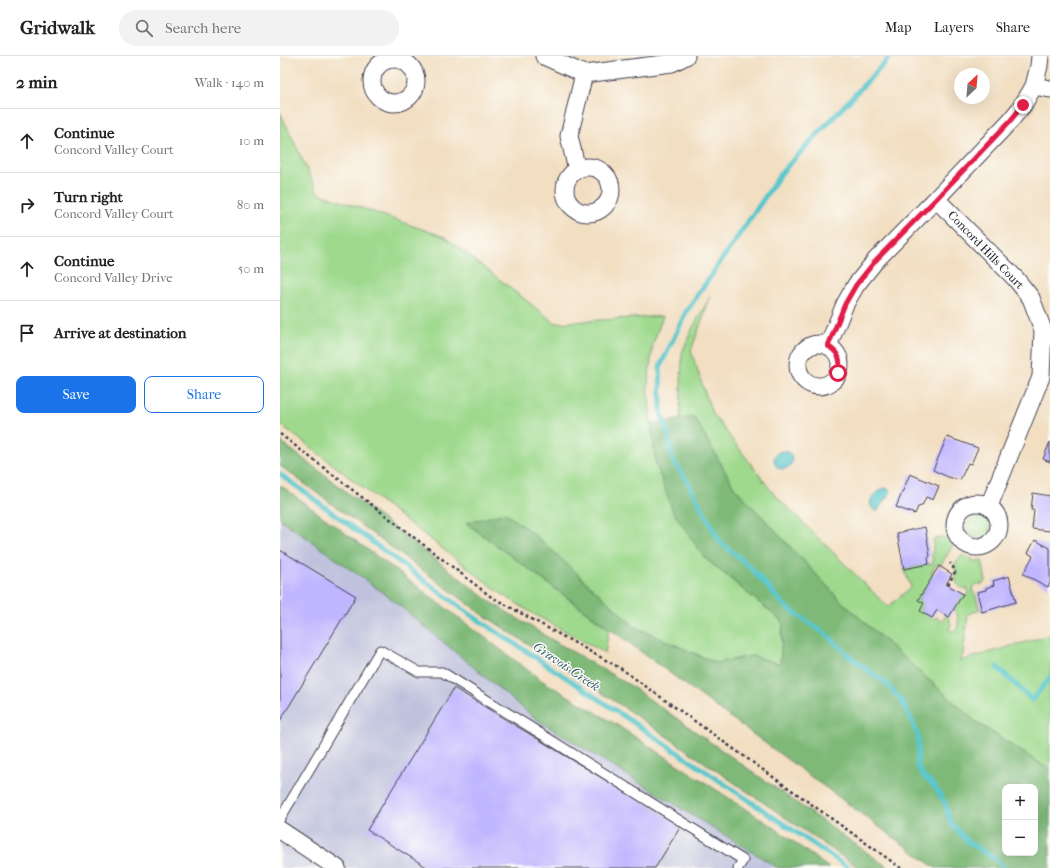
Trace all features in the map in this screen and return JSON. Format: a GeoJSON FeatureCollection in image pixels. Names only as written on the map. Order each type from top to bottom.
{"type":"FeatureCollection","features":[{"type":"Feature","properties":{"kind":"street"},"geometry":{"type":"LineString","coordinates":[[544,56],[584,74],[672,63],[686,56]]}},
{"type":"Feature","properties":{"kind":"street"},"geometry":{"type":"LineString","coordinates":[[828,346],[845,304],[856,285],[876,260],[1010,121],[1023,105],[1042,88],[1039,66],[1040,56]]}},
{"type":"Feature","properties":{"kind":"street"},"geometry":{"type":"LineString","coordinates":[[577,170],[569,136],[584,74]]}},
{"type":"Feature","properties":{"kind":"street","name":"Concord Hills Court"},"geometry":{"type":"LineString","coordinates":[[936,199],[1016,279],[1031,298],[1043,330],[1041,377],[988,506]]}},
{"type":"Feature","properties":{"kind":"street"},"geometry":{"type":"LineString","coordinates":[[280,830],[337,868]]}},
{"type":"Feature","properties":{"kind":"lane"},"geometry":{"type":"LineString","coordinates":[[280,819],[380,650],[419,672],[442,672],[743,860],[738,868]]}},
{"type":"Feature","properties":{"kind":"path"},"geometry":{"type":"LineString","coordinates":[[280,434],[490,596],[620,668],[901,868]]}},
{"type":"Feature","properties":{"kind":"path"},"geometry":{"type":"LineString","coordinates":[[948,585],[955,572],[950,563]]}},
{"type":"Feature","properties":{"kind":"shaded area"},"geometry":{"type":"Polygon","coordinates":[[[280,519],[389,597],[536,719],[778,868],[280,868],[280,519]]]}},
{"type":"Feature","properties":{"kind":"green space"},"geometry":{"type":"Polygon","coordinates":[[[280,112],[318,193],[445,237],[555,323],[663,316],[653,344],[648,384],[656,464],[705,558],[783,622],[780,664],[752,656],[716,663],[635,627],[535,535],[467,523],[609,629],[605,653],[537,616],[503,595],[280,424],[280,112]]]}},
{"type":"Feature","properties":{"kind":"green space"},"geometry":{"type":"Polygon","coordinates":[[[710,297],[691,351],[712,413],[773,493],[888,607],[911,587],[904,569],[929,564],[931,565],[933,561],[932,556],[934,539],[942,537],[950,538],[953,545],[941,565],[936,564],[931,574],[933,576],[918,600],[924,603],[920,611],[934,619],[936,617],[942,621],[946,615],[949,617],[951,625],[949,629],[952,631],[958,627],[957,614],[953,609],[962,595],[965,596],[969,593],[967,589],[961,588],[957,584],[956,578],[953,578],[957,573],[954,566],[962,555],[977,562],[978,560],[982,560],[986,581],[982,584],[974,585],[972,589],[980,610],[968,614],[963,654],[960,661],[1050,635],[1050,770],[976,722],[843,603],[734,487],[694,417],[680,419],[682,353],[692,329],[710,297]]]}},
{"type":"Feature","properties":{"kind":"green space"},"geometry":{"type":"Polygon","coordinates":[[[694,417],[734,487],[843,603],[976,722],[1050,770],[1050,868],[935,868],[466,523],[505,513],[535,535],[635,627],[716,663],[752,656],[780,664],[783,622],[705,558],[673,512],[656,464],[651,424],[694,417]]]}},
{"type":"Feature","properties":{"kind":"green space"},"geometry":{"type":"Polygon","coordinates":[[[280,441],[491,602],[628,684],[889,868],[859,868],[622,706],[482,614],[280,466],[280,441]]]}},
{"type":"Feature","properties":{"kind":"green space"},"geometry":{"type":"Polygon","coordinates":[[[280,485],[541,680],[617,725],[775,828],[829,868],[778,868],[536,719],[389,597],[280,519],[280,485]]]}},
{"type":"Feature","properties":{"kind":"green space"},"geometry":{"type":"Polygon","coordinates":[[[979,516],[984,517],[990,523],[990,533],[984,539],[979,540],[974,539],[968,533],[967,528],[968,523],[974,517],[979,516]]]}},
{"type":"Feature","properties":{"kind":"water"},"geometry":{"type":"Polygon","coordinates":[[[783,451],[789,454],[792,460],[789,466],[783,469],[777,466],[774,460],[777,454],[783,451]]]}},
{"type":"Feature","properties":{"kind":"water"},"geometry":{"type":"Polygon","coordinates":[[[884,488],[890,491],[890,494],[878,511],[875,511],[870,504],[872,498],[877,492],[884,488]]]}},
{"type":"Feature","properties":{"kind":"building"},"geometry":{"type":"Polygon","coordinates":[[[947,437],[978,448],[971,464],[968,463],[960,480],[948,477],[933,470],[947,437]]]}},
{"type":"Feature","properties":{"kind":"building"},"geometry":{"type":"Polygon","coordinates":[[[1050,442],[1050,462],[1043,459],[1050,442]]]}},
{"type":"Feature","properties":{"kind":"building"},"geometry":{"type":"Polygon","coordinates":[[[910,474],[939,486],[933,500],[926,497],[922,506],[918,507],[915,514],[896,507],[910,474]]]}},
{"type":"Feature","properties":{"kind":"building"},"geometry":{"type":"Polygon","coordinates":[[[1033,493],[1050,496],[1050,531],[1032,529],[1034,510],[1031,510],[1033,493]]]}},
{"type":"Feature","properties":{"kind":"building"},"geometry":{"type":"Polygon","coordinates":[[[925,527],[930,556],[928,558],[929,564],[904,569],[897,533],[925,527]]]}},
{"type":"Feature","properties":{"kind":"building"},"geometry":{"type":"Polygon","coordinates":[[[1035,540],[1050,548],[1050,583],[1048,587],[1023,574],[1033,556],[1028,553],[1035,540]]]}},
{"type":"Feature","properties":{"kind":"building"},"geometry":{"type":"Polygon","coordinates":[[[280,550],[356,596],[280,721],[280,550]]]}},
{"type":"Feature","properties":{"kind":"building"},"geometry":{"type":"Polygon","coordinates":[[[939,566],[952,574],[946,584],[963,594],[949,617],[937,610],[932,618],[920,611],[924,603],[918,600],[939,566]]]}},
{"type":"Feature","properties":{"kind":"building"},"geometry":{"type":"Polygon","coordinates":[[[1009,576],[1016,602],[982,612],[977,592],[986,590],[986,588],[994,585],[993,581],[1009,576]]]}},
{"type":"Feature","properties":{"kind":"building"},"geometry":{"type":"Polygon","coordinates":[[[454,688],[681,826],[655,868],[428,868],[367,830],[454,688]]]}},
{"type":"Feature","properties":{"kind":"waterway"},"geometry":{"type":"LineString","coordinates":[[891,56],[782,172],[686,312],[660,367],[661,412],[668,434],[673,461],[685,477],[720,542],[749,566],[786,607],[827,635],[850,657],[887,684],[902,702],[912,721],[918,736],[917,766],[924,777],[935,787],[945,803],[950,822],[968,842],[995,859],[1005,868]]}},
{"type":"Feature","properties":{"kind":"waterway","name":"Gravois Creek"},"geometry":{"type":"LineString","coordinates":[[280,474],[471,615],[849,868]]}},
{"type":"Feature","properties":{"kind":"waterway"},"geometry":{"type":"LineString","coordinates":[[997,667],[1032,700],[1050,678]]}},
{"type":"Feature","properties":{"kind":"route"},"geometry":{"type":"LineString","coordinates":[[838,373],[840,367],[838,354],[828,346],[845,304],[856,285],[876,260],[1010,121],[1023,105]]}}]}
